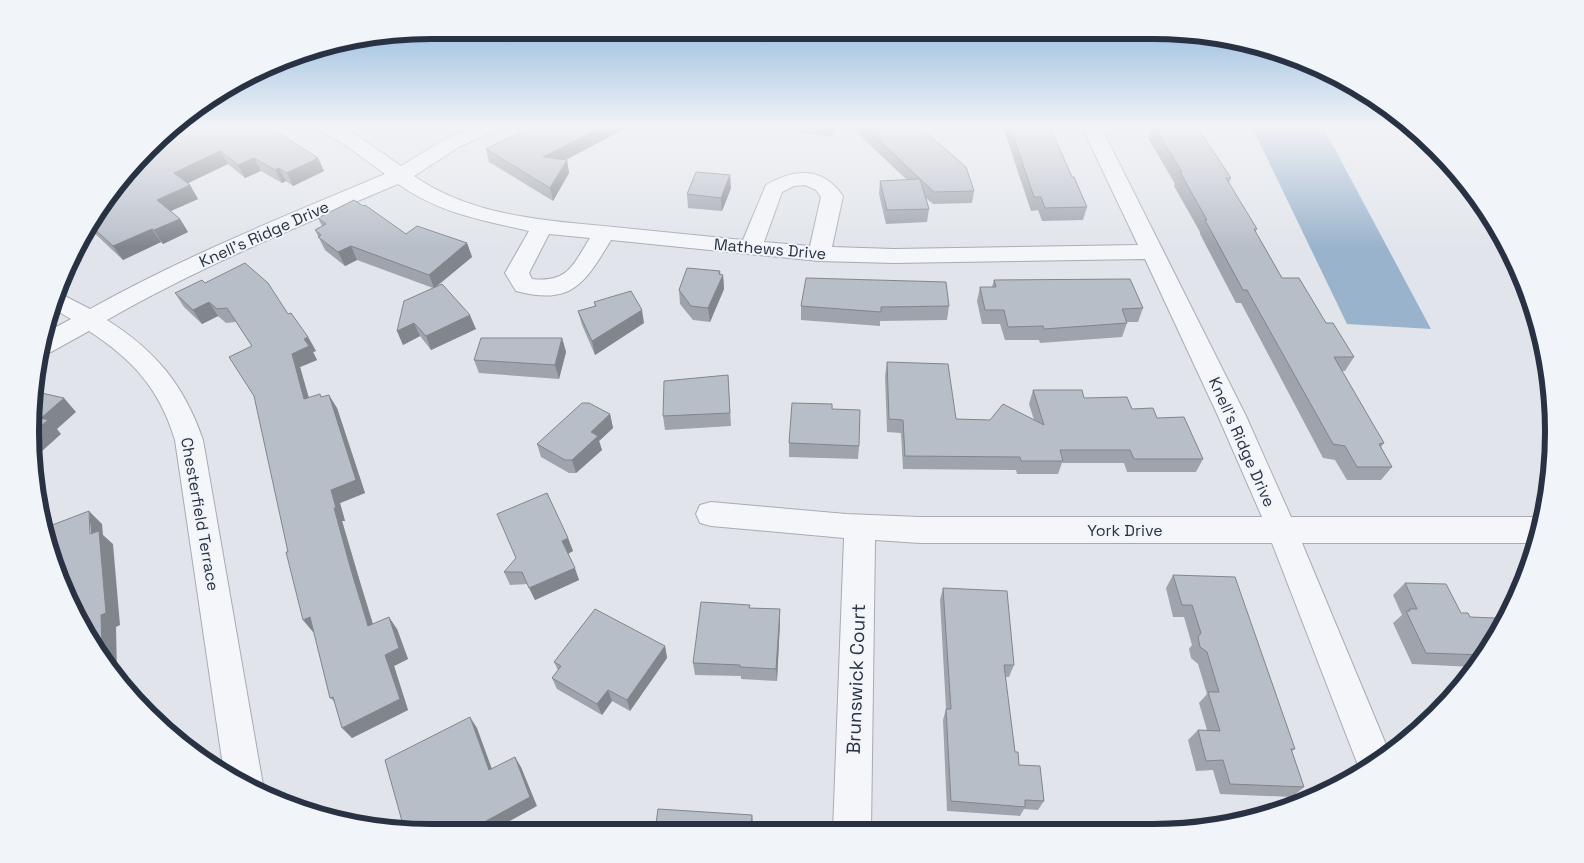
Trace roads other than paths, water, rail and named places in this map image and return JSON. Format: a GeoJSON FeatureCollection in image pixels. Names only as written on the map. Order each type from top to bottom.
{"type":"FeatureCollection","features":[{"type":"Feature","properties":{"kind":"street","name":"Mathews Drive"},"geometry":{"type":"LineString","coordinates":[[387,167],[426,194],[462,209],[542,227],[604,234],[819,254],[894,256],[1153,252]]}},
{"type":"Feature","properties":{"kind":"street","name":"Knell's Ridge Drive"},"geometry":{"type":"LineString","coordinates":[[49,342],[140,291],[239,243],[399,176],[413,167]]}},
{"type":"Feature","properties":{"kind":"street","name":"Knell's Ridge Drive"},"geometry":{"type":"LineString","coordinates":[[1112,167],[1232,416],[1282,530],[1373,757]]}},
{"type":"Feature","properties":{"kind":"street"},"geometry":{"type":"LineString","coordinates":[[751,248],[773,189],[790,180],[808,179],[823,186],[832,196],[819,254]]}},
{"type":"Feature","properties":{"kind":"street"},"geometry":{"type":"LineString","coordinates":[[542,227],[517,273],[524,286],[544,290],[560,286],[575,279],[604,234]]}},
{"type":"Feature","properties":{"kind":"street","name":"Chesterfield Terrace"},"geometry":{"type":"LineString","coordinates":[[61,303],[128,347],[150,367],[173,400],[183,419],[189,440],[243,776]]}},
{"type":"Feature","properties":{"kind":"street","name":"York Drive"},"geometry":{"type":"LineString","coordinates":[[711,514],[860,527],[920,530],[1533,530]]}},
{"type":"Feature","properties":{"kind":"street","name":"Brunswick Court"},"geometry":{"type":"LineString","coordinates":[[852,824],[860,527]]}},
{"type":"Feature","properties":{"kind":"water"},"geometry":{"type":"Polygon","coordinates":[[[1271,167],[1345,167],[1431,329],[1347,324],[1271,167]]]}}]}
